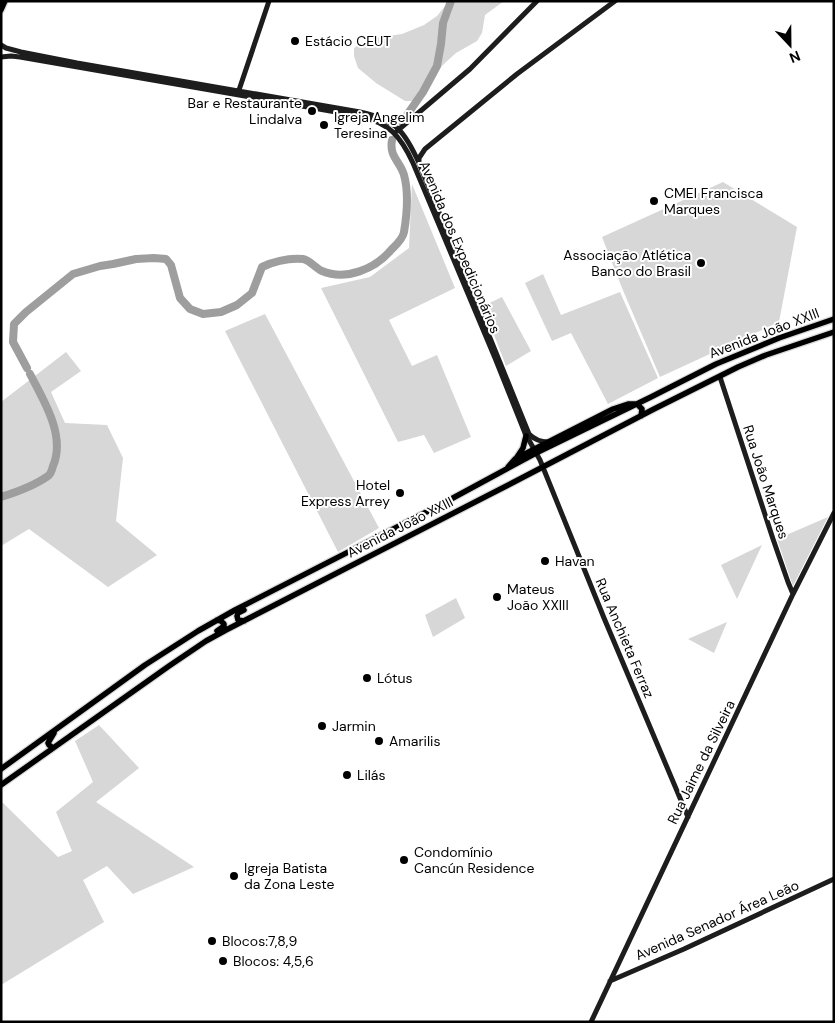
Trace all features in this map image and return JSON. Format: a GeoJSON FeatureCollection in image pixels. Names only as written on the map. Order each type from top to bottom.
{"type":"FeatureCollection","features":[{"type":"Feature","properties":{"kind":"main road"},"geometry":{"type":"LineString","coordinates":[[1,10],[5,1]]}},
{"type":"Feature","properties":{"kind":"main road"},"geometry":{"type":"LineString","coordinates":[[237,93],[269,1]]}},
{"type":"Feature","properties":{"kind":"main road"},"geometry":{"type":"LineString","coordinates":[[397,131],[470,69],[537,1]]}},
{"type":"Feature","properties":{"kind":"main road"},"geometry":{"type":"LineString","coordinates":[[419,163],[419,158],[425,149],[517,74],[615,1]]}},
{"type":"Feature","properties":{"kind":"main road"},"geometry":{"type":"LineString","coordinates":[[1,45],[21,55]]}},
{"type":"Feature","properties":{"kind":"main road"},"geometry":{"type":"LineString","coordinates":[[1,57],[21,55]]}},
{"type":"Feature","properties":{"kind":"main road","name":"Avenida dos Expedicionários"},"geometry":{"type":"LineString","coordinates":[[21,55],[368,118],[397,131],[419,163],[528,435]]}},
{"type":"Feature","properties":{"kind":"main road"},"geometry":{"type":"LineString","coordinates":[[410,149],[425,149]]}},
{"type":"Feature","properties":{"kind":"main road","name":"Avenida dos Expedicionários"},"geometry":{"type":"LineString","coordinates":[[410,149],[488,343],[535,451]]}},
{"type":"Feature","properties":{"kind":"main road","name":"Avenida João XXIII"},"geometry":{"type":"LineString","coordinates":[[1,769],[145,665],[217,620],[428,512],[504,471],[535,451],[651,398],[716,364],[779,338],[834,319]]}},
{"type":"Feature","properties":{"kind":"main road","name":"Avenida João XXIII"},"geometry":{"type":"LineString","coordinates":[[1,785],[206,641],[738,367],[766,355],[834,332]]}},
{"type":"Feature","properties":{"kind":"main road","name":"Rua João Marques"},"geometry":{"type":"LineString","coordinates":[[720,376],[773,539],[793,594]]}},
{"type":"Feature","properties":{"kind":"main road"},"geometry":{"type":"LineString","coordinates":[[651,398],[650,404],[654,409]]}},
{"type":"Feature","properties":{"kind":"main road"},"geometry":{"type":"LineString","coordinates":[[515,459],[535,451],[613,408],[637,404],[642,409],[641,416]]}},
{"type":"Feature","properties":{"kind":"main road"},"geometry":{"type":"LineString","coordinates":[[504,471],[523,448],[528,435],[539,441],[549,442]]}},
{"type":"Feature","properties":{"kind":"main road","name":"Rua Anchieta Ferraz"},"geometry":{"type":"LineString","coordinates":[[535,451],[688,817]]}},
{"type":"Feature","properties":{"kind":"main road"},"geometry":{"type":"LineString","coordinates":[[440,505],[441,512],[448,516]]}},
{"type":"Feature","properties":{"kind":"main road"},"geometry":{"type":"LineString","coordinates":[[428,512],[432,517],[433,524]]}},
{"type":"Feature","properties":{"kind":"main road","name":"Rua Jaime da Silveira"},"geometry":{"type":"LineString","coordinates":[[591,1022],[793,594],[834,513]]}},
{"type":"Feature","properties":{"kind":"main road"},"geometry":{"type":"LineString","coordinates":[[244,621],[238,620],[238,613],[257,599]]}},
{"type":"Feature","properties":{"kind":"main road"},"geometry":{"type":"LineString","coordinates":[[206,641],[224,626],[223,622],[217,620]]}},
{"type":"Feature","properties":{"kind":"main road"},"geometry":{"type":"LineString","coordinates":[[53,748],[48,745],[48,742],[57,729]]}},
{"type":"Feature","properties":{"kind":"main road","name":"Avenida Senador Área Leão"},"geometry":{"type":"LineString","coordinates":[[610,981],[684,949],[834,879]]}},
{"type":"Feature","properties":{"kind":"shaded area"},"geometry":{"type":"Polygon","coordinates":[[[449,1],[504,1],[485,15],[482,33],[477,41],[456,53],[446,62],[426,82],[413,101],[405,101],[376,83],[358,68],[354,56],[354,48],[368,39],[402,34],[424,25],[437,16],[449,1]]]}},
{"type":"Feature","properties":{"kind":"shaded area","name":"Associação Atlética Banco do Brasil"},"geometry":{"type":"Polygon","coordinates":[[[723,182],[797,227],[779,322],[660,377],[602,237],[723,182]]]}},
{"type":"Feature","properties":{"kind":"shaded area"},"geometry":{"type":"Polygon","coordinates":[[[412,184],[455,288],[389,320],[412,366],[437,355],[471,437],[434,453],[424,435],[398,442],[321,288],[370,277],[409,248],[412,184]]]}},
{"type":"Feature","properties":{"kind":"shaded area"},"geometry":{"type":"Polygon","coordinates":[[[543,274],[561,315],[620,292],[658,378],[608,404],[571,333],[552,341],[525,283],[543,274]]]}},
{"type":"Feature","properties":{"kind":"shaded area"},"geometry":{"type":"Polygon","coordinates":[[[502,297],[531,351],[506,366],[483,306],[502,297]]]}},
{"type":"Feature","properties":{"kind":"shaded area"},"geometry":{"type":"Polygon","coordinates":[[[265,314],[379,528],[338,552],[225,331],[265,314]]]}},
{"type":"Feature","properties":{"kind":"shaded area"},"geometry":{"type":"Polygon","coordinates":[[[66,352],[81,371],[51,392],[65,423],[107,425],[123,458],[116,521],[157,555],[108,587],[29,529],[1,546],[1,402],[66,352]]]}},
{"type":"Feature","properties":{"kind":"shaded area"},"geometry":{"type":"Polygon","coordinates":[[[828,517],[793,586],[777,539],[828,517]]]}},
{"type":"Feature","properties":{"kind":"shaded area"},"geometry":{"type":"Polygon","coordinates":[[[762,545],[737,599],[721,565],[762,545]]]}},
{"type":"Feature","properties":{"kind":"shaded area"},"geometry":{"type":"Polygon","coordinates":[[[456,598],[465,618],[433,637],[425,615],[456,598]]]}},
{"type":"Feature","properties":{"kind":"shaded area"},"geometry":{"type":"Polygon","coordinates":[[[727,622],[714,653],[688,639],[727,622]]]}},
{"type":"Feature","properties":{"kind":"shaded area"},"geometry":{"type":"Polygon","coordinates":[[[99,725],[139,768],[96,802],[194,867],[133,894],[107,866],[83,880],[104,922],[1,985],[1,801],[58,857],[72,851],[56,812],[93,782],[75,741],[99,725]]]}},
{"type":"Feature","properties":{"kind":"waterway"},"geometry":{"type":"LineString","coordinates":[[402,122],[423,92],[437,66],[443,23],[451,1]]}},
{"type":"Feature","properties":{"kind":"waterway"},"geometry":{"type":"LineString","coordinates":[[27,368],[13,342],[14,324],[73,274],[100,266],[136,259],[166,259],[171,265],[180,298],[190,309],[203,314],[221,312],[237,305],[252,293],[262,267],[277,262],[303,259],[322,271],[341,275],[360,271],[377,263],[401,239],[406,218],[406,182],[392,151],[392,140]]}},
{"type":"Feature","properties":{"kind":"waterway"},"geometry":{"type":"LineString","coordinates":[[1,497],[43,480],[50,474],[56,455],[57,443],[52,419],[30,374]]}},
{"type":"Feature","properties":{"kind":"place","name":"Estácio CEUT"},"geometry":{"type":"Point","coordinates":[295,41]}},
{"type":"Feature","properties":{"kind":"place","name":"Bar e Restaurante Lindalva"},"geometry":{"type":"Point","coordinates":[312,111]}},
{"type":"Feature","properties":{"kind":"place","name":"Igreja Angelim Teresina"},"geometry":{"type":"Point","coordinates":[324,125]}},
{"type":"Feature","properties":{"kind":"place","name":"CMEI Francisca Marques"},"geometry":{"type":"Point","coordinates":[654,201]}},
{"type":"Feature","properties":{"kind":"place","name":"Associação Atlética Banco do Brasil"},"geometry":{"type":"Point","coordinates":[701,263]}},
{"type":"Feature","properties":{"kind":"place","name":"Hotel Express Arrey"},"geometry":{"type":"Point","coordinates":[400,493]}},
{"type":"Feature","properties":{"kind":"place","name":"Havan"},"geometry":{"type":"Point","coordinates":[545,561]}},
{"type":"Feature","properties":{"kind":"place","name":"Mateus João XXIII"},"geometry":{"type":"Point","coordinates":[497,597]}},
{"type":"Feature","properties":{"kind":"place","name":"Lótus"},"geometry":{"type":"Point","coordinates":[367,678]}},
{"type":"Feature","properties":{"kind":"place","name":"Jarmin"},"geometry":{"type":"Point","coordinates":[322,726]}},
{"type":"Feature","properties":{"kind":"place","name":"Amarilis"},"geometry":{"type":"Point","coordinates":[379,741]}},
{"type":"Feature","properties":{"kind":"place","name":"Lilás"},"geometry":{"type":"Point","coordinates":[347,775]}},
{"type":"Feature","properties":{"kind":"place","name":"Condomínio Cancún Residence"},"geometry":{"type":"Point","coordinates":[404,860]}},
{"type":"Feature","properties":{"kind":"place","name":"Igreja Batista da Zona Leste"},"geometry":{"type":"Point","coordinates":[234,876]}},
{"type":"Feature","properties":{"kind":"place","name":"Blocos:7,8,9"},"geometry":{"type":"Point","coordinates":[212,941]}},
{"type":"Feature","properties":{"kind":"place","name":"Blocos: 4,5,6"},"geometry":{"type":"Point","coordinates":[223,961]}}]}
